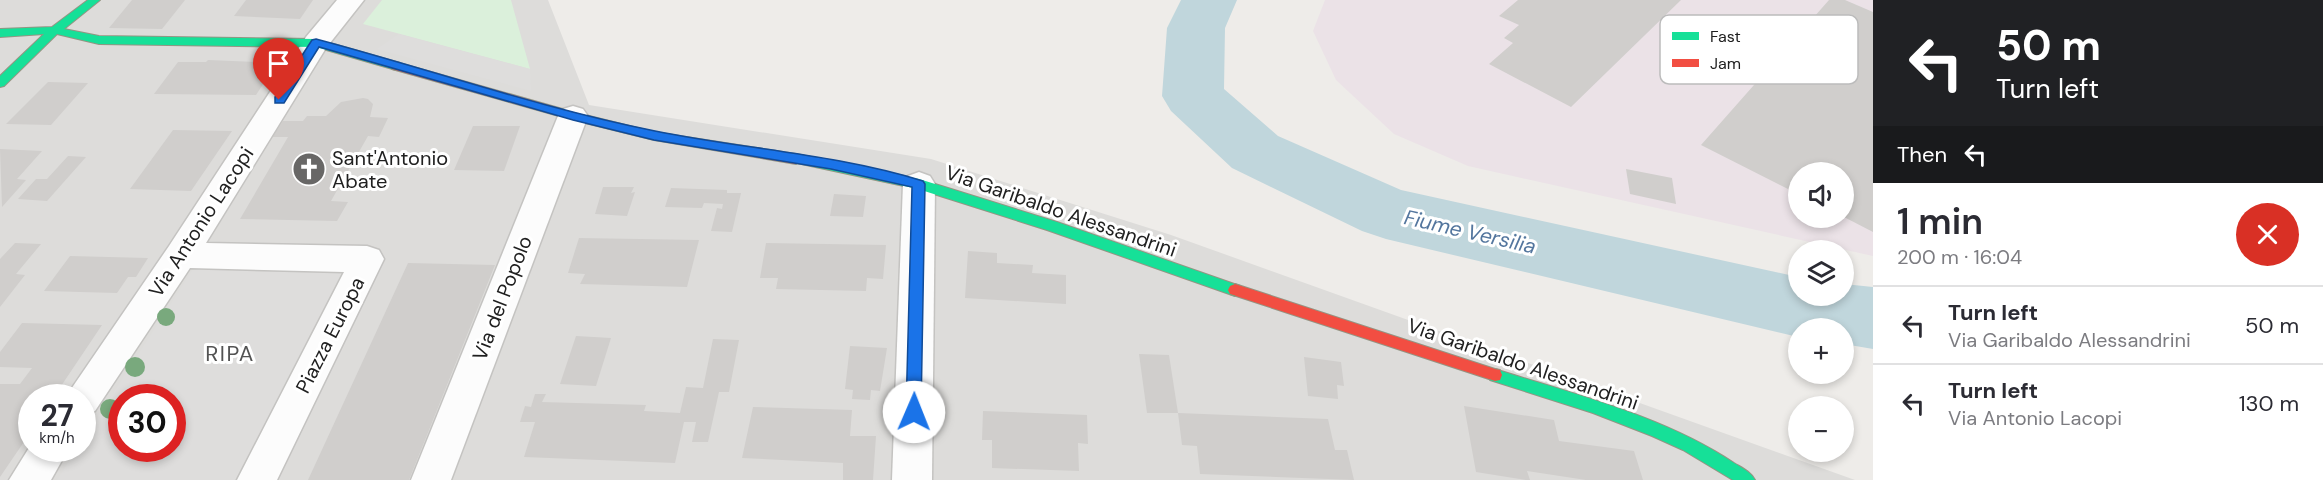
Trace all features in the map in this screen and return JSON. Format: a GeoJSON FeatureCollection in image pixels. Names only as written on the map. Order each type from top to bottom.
{"type":"FeatureCollection","features":[{"type":"Feature","properties":{"kind":"street"},"geometry":{"type":"LineString","coordinates":[[0,83],[55,30],[95,0]]}},
{"type":"Feature","properties":{"kind":"street","name":"Via Antonio Lacopi"},"geometry":{"type":"LineString","coordinates":[[93,384],[181,255],[316,43],[351,0]]}},
{"type":"Feature","properties":{"kind":"street","name":"Via Garibaldo Alessandrini"},"geometry":{"type":"LineString","coordinates":[[0,33],[55,30],[99,40],[316,43],[573,116],[654,136],[831,165],[919,184],[1052,226],[1191,275],[1633,421],[1686,443],[1727,465],[1747,480]]}},
{"type":"Feature","properties":{"kind":"street","name":"Via del Popolo"},"geometry":{"type":"LineString","coordinates":[[431,480],[573,116]]}},
{"type":"Feature","properties":{"kind":"street"},"geometry":{"type":"LineString","coordinates":[[912,480],[919,184]]}},
{"type":"Feature","properties":{"kind":"street","name":"Piazza Europa"},"geometry":{"type":"LineString","coordinates":[[181,255],[367,259],[257,480]]}},
{"type":"Feature","properties":{"kind":"street"},"geometry":{"type":"LineString","coordinates":[[28,480],[40,462]]}},
{"type":"Feature","properties":{"kind":"shaded area"},"geometry":{"type":"Polygon","coordinates":[[[0,0],[548,0],[589,105],[931,159],[1171,235],[1788,456],[1788,462],[1805,462],[1855,480],[0,480],[0,0]]]}},
{"type":"Feature","properties":{"kind":"shaded area"},"geometry":{"type":"Polygon","coordinates":[[[1325,0],[1873,0],[1873,256],[1854,252],[1854,240],[1801,240],[1468,166],[1394,134],[1336,80],[1313,31],[1325,0]]]}},
{"type":"Feature","properties":{"kind":"shaded area"},"geometry":{"type":"Polygon","coordinates":[[[399,34],[530,69],[531,91],[377,49],[399,34]]]}},
{"type":"Feature","properties":{"kind":"shaded area"},"geometry":{"type":"Polygon","coordinates":[[[199,260],[385,263],[279,480],[57,480],[69,462],[96,462],[96,420],[108,401],[108,462],[186,462],[186,384],[119,384],[199,260]]]}},
{"type":"Feature","properties":{"kind":"green space"},"geometry":{"type":"Polygon","coordinates":[[[382,0],[511,0],[530,69],[363,24],[382,0]]]}},
{"type":"Feature","properties":{"kind":"building"},"geometry":{"type":"Polygon","coordinates":[[[132,0],[185,0],[162,29],[109,28],[132,0]]]}},
{"type":"Feature","properties":{"kind":"building"},"geometry":{"type":"Polygon","coordinates":[[[246,0],[313,0],[300,19],[234,16],[246,0]]]}},
{"type":"Feature","properties":{"kind":"building"},"geometry":{"type":"Polygon","coordinates":[[[1518,0],[1681,0],[1666,15],[1660,15],[1660,20],[1571,107],[1489,64],[1513,43],[1504,38],[1519,25],[1499,16],[1518,0]]]}},
{"type":"Feature","properties":{"kind":"building"},"geometry":{"type":"Polygon","coordinates":[[[1829,0],[1845,0],[1873,12],[1873,232],[1854,222],[1854,162],[1788,162],[1788,189],[1701,145],[1755,84],[1858,84],[1858,15],[1816,15],[1829,0]]]}},
{"type":"Feature","properties":{"kind":"building"},"geometry":{"type":"Polygon","coordinates":[[[259,59],[279,60],[256,95],[154,94],[178,62],[206,62],[208,60],[258,62],[259,59]]]}},
{"type":"Feature","properties":{"kind":"building"},"geometry":{"type":"Polygon","coordinates":[[[48,82],[88,83],[51,125],[6,124],[48,82]]]}},
{"type":"Feature","properties":{"kind":"building","name":"Sant'Antonio Abate"},"geometry":{"type":"Polygon","coordinates":[[[363,98],[373,104],[370,117],[388,118],[379,137],[368,136],[331,201],[348,202],[337,221],[240,219],[288,137],[272,137],[283,121],[303,121],[307,116],[326,116],[341,102],[363,98]]]}},
{"type":"Feature","properties":{"kind":"building"},"geometry":{"type":"Polygon","coordinates":[[[473,126],[520,126],[504,171],[454,170],[473,126]]]}},
{"type":"Feature","properties":{"kind":"building"},"geometry":{"type":"Polygon","coordinates":[[[173,130],[232,131],[191,191],[130,189],[173,130]]]}},
{"type":"Feature","properties":{"kind":"building"},"geometry":{"type":"Polygon","coordinates":[[[0,149],[42,151],[17,179],[26,180],[2,207],[0,149]]]}},
{"type":"Feature","properties":{"kind":"building"},"geometry":{"type":"Polygon","coordinates":[[[68,156],[86,157],[47,201],[18,199],[36,179],[47,179],[68,156]]]}},
{"type":"Feature","properties":{"kind":"building"},"geometry":{"type":"Polygon","coordinates":[[[1626,169],[1672,178],[1676,204],[1630,194],[1626,169]]]}},
{"type":"Feature","properties":{"kind":"building"},"geometry":{"type":"Polygon","coordinates":[[[603,187],[634,187],[631,193],[635,192],[627,216],[595,214],[603,187]]]}},
{"type":"Feature","properties":{"kind":"building"},"geometry":{"type":"Polygon","coordinates":[[[671,188],[727,190],[727,193],[741,193],[732,232],[711,231],[717,208],[722,209],[723,204],[704,203],[702,208],[665,207],[671,188]]]}},
{"type":"Feature","properties":{"kind":"building"},"geometry":{"type":"Polygon","coordinates":[[[834,194],[866,196],[863,217],[830,216],[834,194]]]}},
{"type":"Feature","properties":{"kind":"building"},"geometry":{"type":"Polygon","coordinates":[[[579,238],[699,240],[687,287],[580,284],[585,274],[568,273],[579,238]]]}},
{"type":"Feature","properties":{"kind":"building"},"geometry":{"type":"Polygon","coordinates":[[[15,243],[41,244],[16,274],[25,275],[0,307],[0,259],[15,243]]]}},
{"type":"Feature","properties":{"kind":"building"},"geometry":{"type":"Polygon","coordinates":[[[766,243],[886,245],[883,279],[867,278],[866,291],[776,289],[778,278],[760,278],[766,243]]]}},
{"type":"Feature","properties":{"kind":"building"},"geometry":{"type":"Polygon","coordinates":[[[968,251],[997,253],[997,263],[1033,265],[1032,273],[1066,275],[1066,304],[965,298],[968,251]]]}},
{"type":"Feature","properties":{"kind":"building"},"geometry":{"type":"Polygon","coordinates":[[[70,256],[148,258],[136,277],[128,277],[117,293],[44,291],[70,256]]]}},
{"type":"Feature","properties":{"kind":"building"},"geometry":{"type":"Polygon","coordinates":[[[408,263],[495,265],[409,480],[308,480],[408,263]]]}},
{"type":"Feature","properties":{"kind":"building"},"geometry":{"type":"Polygon","coordinates":[[[22,323],[102,325],[62,384],[20,384],[32,368],[0,367],[0,352],[22,323]]]}},
{"type":"Feature","properties":{"kind":"building"},"geometry":{"type":"Polygon","coordinates":[[[576,336],[611,338],[596,386],[560,384],[576,336]]]}},
{"type":"Feature","properties":{"kind":"building"},"geometry":{"type":"Polygon","coordinates":[[[713,339],[739,340],[729,392],[719,392],[708,442],[692,442],[696,422],[684,422],[675,463],[524,457],[535,422],[520,422],[525,406],[531,407],[535,394],[546,394],[542,402],[646,405],[644,411],[680,413],[686,387],[703,388],[713,339]]]}},
{"type":"Feature","properties":{"kind":"building"},"geometry":{"type":"Polygon","coordinates":[[[850,346],[887,348],[880,391],[871,390],[870,400],[852,399],[853,390],[845,389],[850,346]]]}},
{"type":"Feature","properties":{"kind":"building"},"geometry":{"type":"Polygon","coordinates":[[[1139,354],[1169,355],[1178,413],[1147,413],[1139,354]]]}},
{"type":"Feature","properties":{"kind":"building"},"geometry":{"type":"Polygon","coordinates":[[[1304,357],[1341,362],[1344,386],[1337,385],[1338,399],[1308,396],[1304,357]]]}},
{"type":"Feature","properties":{"kind":"building"},"geometry":{"type":"Polygon","coordinates":[[[0,384],[18,384],[18,451],[0,477],[0,384]]]}},
{"type":"Feature","properties":{"kind":"building"},"geometry":{"type":"Polygon","coordinates":[[[1464,406],[1554,420],[1559,441],[1634,451],[1643,480],[1586,480],[1527,471],[1530,480],[1526,480],[1476,472],[1464,406]]]}},
{"type":"Feature","properties":{"kind":"building"},"geometry":{"type":"Polygon","coordinates":[[[753,407],[852,410],[850,436],[876,436],[873,480],[843,480],[843,463],[742,458],[753,407]]]}},
{"type":"Feature","properties":{"kind":"building"},"geometry":{"type":"Polygon","coordinates":[[[983,411],[1087,415],[1088,444],[1078,443],[1079,471],[992,468],[992,440],[982,440],[983,411]]]}},
{"type":"Feature","properties":{"kind":"building"},"geometry":{"type":"Polygon","coordinates":[[[1178,413],[1328,419],[1335,450],[1347,450],[1354,480],[1200,474],[1197,446],[1182,445],[1178,413]]]}},
{"type":"Feature","properties":{"kind":"waterway","name":"Fiume Versilia"},"geometry":{"type":"LineString","coordinates":[[1209,0],[1196,28],[1193,96],[1255,152],[1386,213],[1807,309],[1873,318]]}},
{"type":"Feature","properties":{"kind":"traffic: fast"},"geometry":{"type":"LineString","coordinates":[[0,83],[55,30],[95,0]]}},
{"type":"Feature","properties":{"kind":"traffic: fast"},"geometry":{"type":"LineString","coordinates":[[0,33],[55,30],[99,40],[316,43],[396,66]]}},
{"type":"Feature","properties":{"kind":"traffic: fast"},"geometry":{"type":"LineString","coordinates":[[796,159],[919,184],[1052,226],[1235,290]]}},
{"type":"Feature","properties":{"kind":"traffic: fast"},"geometry":{"type":"LineString","coordinates":[[1495,375],[1626,418],[1688,445],[1747,480]]}},
{"type":"Feature","properties":{"kind":"traffic: jam"},"geometry":{"type":"LineString","coordinates":[[396,66],[573,116],[654,136],[796,159]]}},
{"type":"Feature","properties":{"kind":"traffic: jam"},"geometry":{"type":"LineString","coordinates":[[1235,290],[1495,375]]}},
{"type":"Feature","properties":{"kind":"place","name":"Sant'Antonio Abate"},"geometry":{"type":"Point","coordinates":[309,169]}},
{"type":"Feature","properties":{"kind":"district","name":"RIPA"},"geometry":{"type":"Point","coordinates":[230,353]}},
{"type":"Feature","properties":{"kind":"route"},"geometry":{"type":"LineString","coordinates":[[279,100],[316,43],[573,116],[654,136],[831,165],[919,184],[914,412]]}}]}
